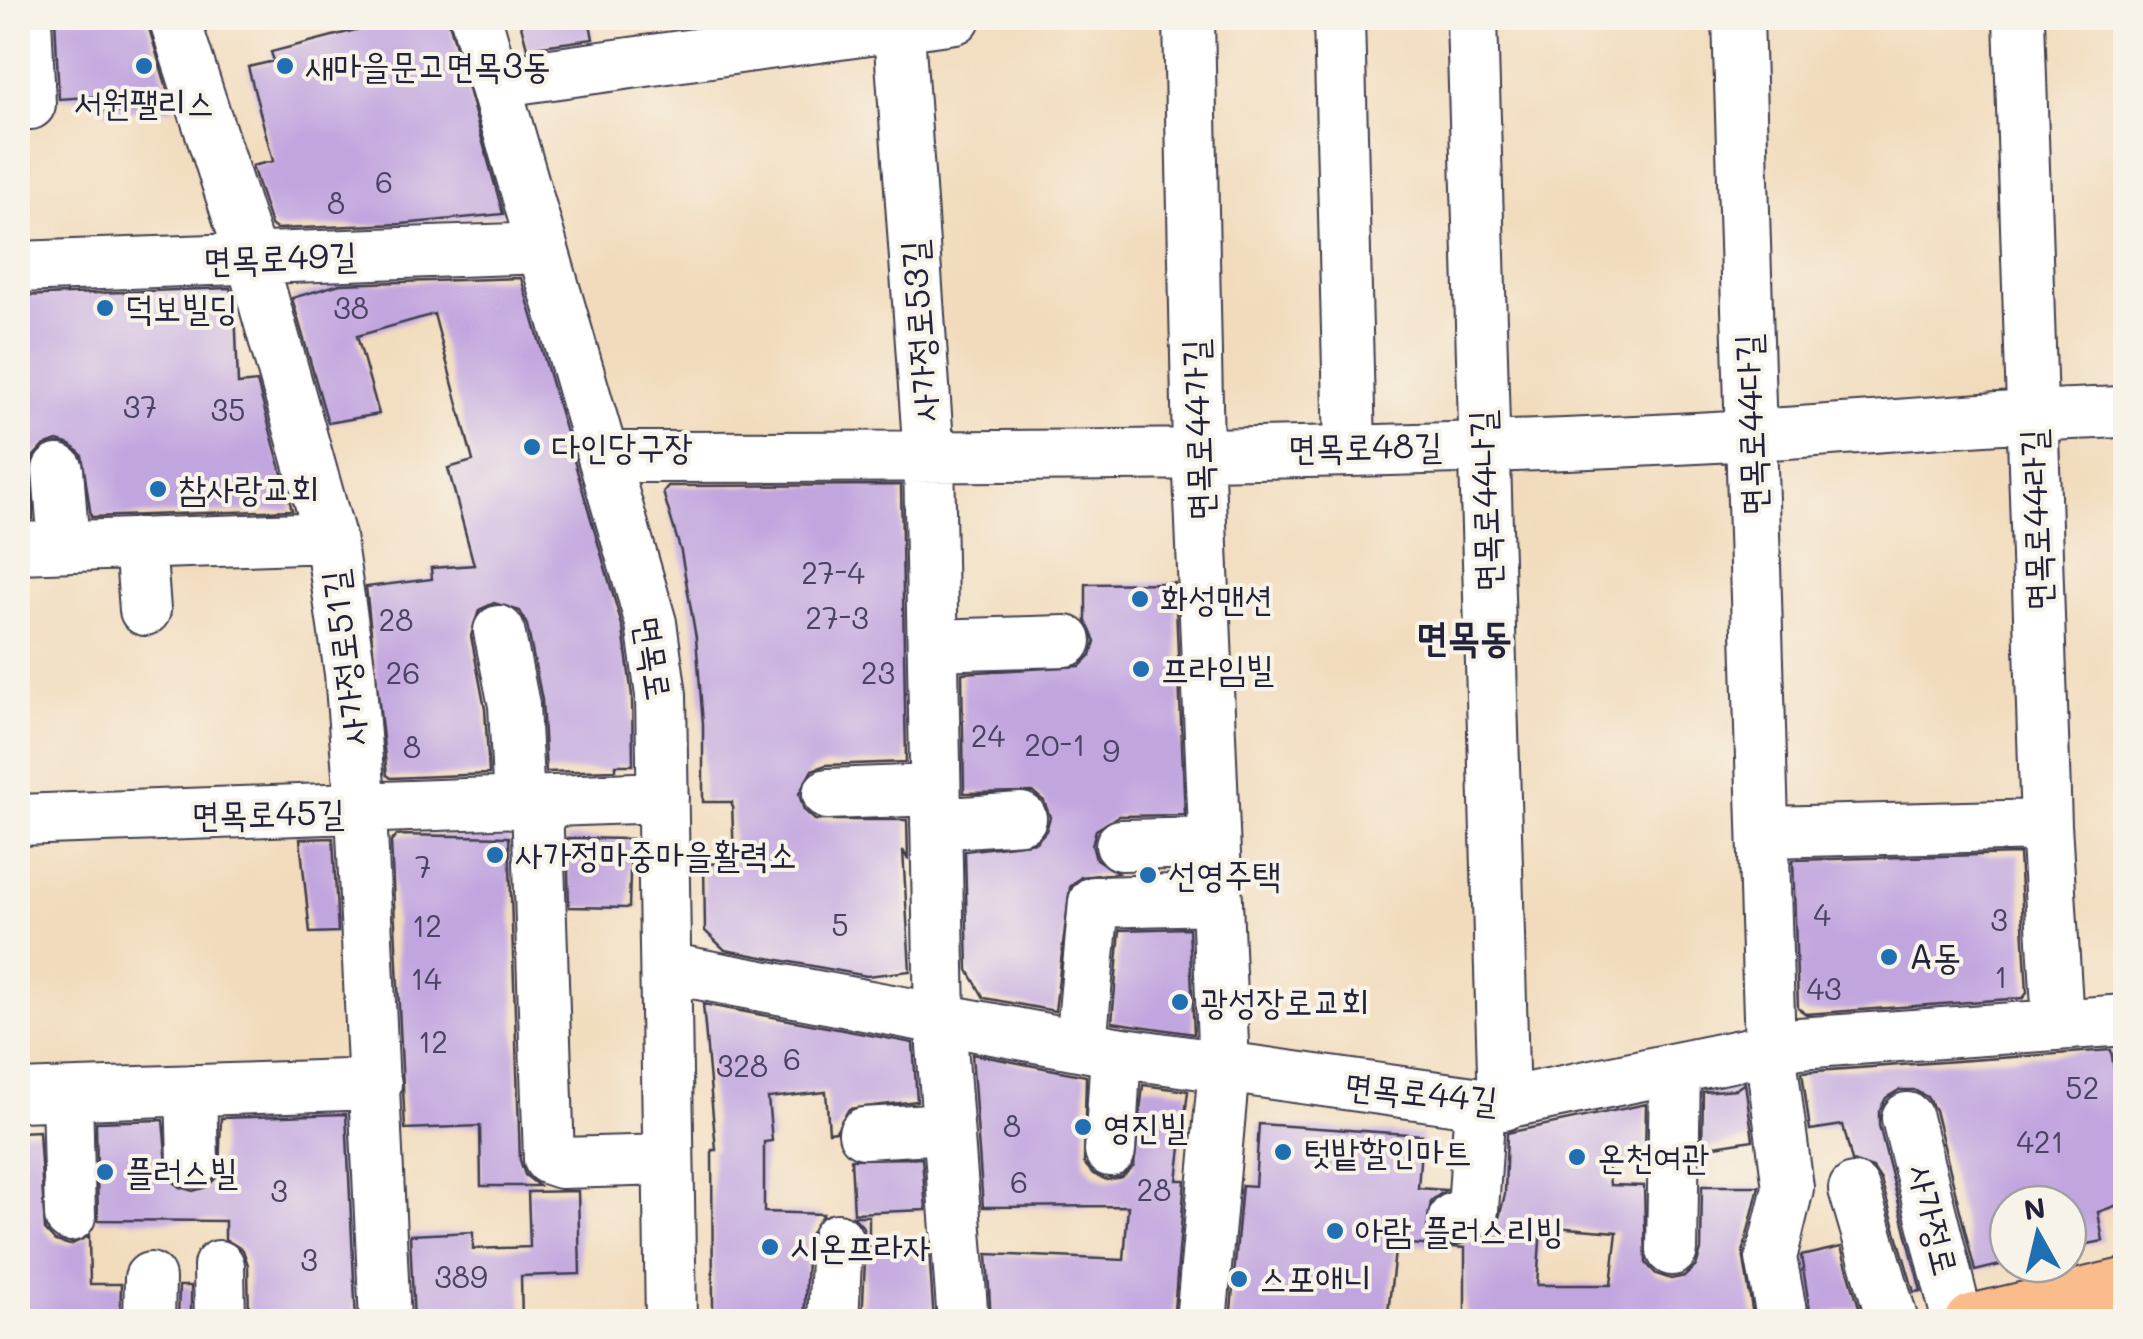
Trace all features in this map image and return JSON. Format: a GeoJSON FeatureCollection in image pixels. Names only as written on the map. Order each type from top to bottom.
{"type":"FeatureCollection","features":[{"type":"Feature","properties":{"kind":"main road"},"geometry":{"type":"LineString","coordinates":[[1974,1322],[2126,1286]]}},
{"type":"Feature","properties":{"kind":"street"},"geometry":{"type":"LineString","coordinates":[[26,18],[30,104]]}},
{"type":"Feature","properties":{"kind":"street","name":"사가정로51길"},"geometry":{"type":"LineString","coordinates":[[174,18],[252,260],[330,537],[350,673],[362,811],[385,1322]]}},
{"type":"Feature","properties":{"kind":"street","name":"면목로"},"geometry":{"type":"LineString","coordinates":[[476,18],[651,623],[662,696],[670,1322]]}},
{"type":"Feature","properties":{"kind":"street"},"geometry":{"type":"LineString","coordinates":[[494,82],[768,31],[954,18]]}},
{"type":"Feature","properties":{"kind":"street","name":"면목로44가길"},"geometry":{"type":"LineString","coordinates":[[1190,18],[1198,451],[1224,1068]]}},
{"type":"Feature","properties":{"kind":"street"},"geometry":{"type":"LineString","coordinates":[[1338,18],[1350,448]]}},
{"type":"Feature","properties":{"kind":"street","name":"면목로44나길"},"geometry":{"type":"LineString","coordinates":[[1454,1218],[1474,1210],[1492,1104],[1483,445],[1472,18]]}},
{"type":"Feature","properties":{"kind":"street","name":"면목로44다길"},"geometry":{"type":"LineString","coordinates":[[1738,18],[1770,1049]]}},
{"type":"Feature","properties":{"kind":"street","name":"면목로44라길"},"geometry":{"type":"LineString","coordinates":[[2019,18],[2046,824],[2058,1023]]}},
{"type":"Feature","properties":{"kind":"street","name":"사가정로53길"},"geometry":{"type":"LineString","coordinates":[[898,22],[929,457],[940,1020],[963,1322]]}},
{"type":"Feature","properties":{"kind":"street","name":"면목로49길"},"geometry":{"type":"LineString","coordinates":[[18,267],[542,248]]}},
{"type":"Feature","properties":{"kind":"street","name":"면목로48길"},"geometry":{"type":"LineString","coordinates":[[603,457],[929,457],[1483,445],[1751,436],[2033,414],[2126,412]]}},
{"type":"Feature","properties":{"kind":"street"},"geometry":{"type":"LineString","coordinates":[[58,470],[40,547],[330,537]]}},
{"type":"Feature","properties":{"kind":"street"},"geometry":{"type":"LineString","coordinates":[[140,544],[145,610]]}},
{"type":"Feature","properties":{"kind":"street"},"geometry":{"type":"LineString","coordinates":[[499,631],[528,804],[549,1159],[668,1160]]}},
{"type":"Feature","properties":{"kind":"street"},"geometry":{"type":"LineString","coordinates":[[932,645],[1066,641]]}},
{"type":"Feature","properties":{"kind":"street"},"geometry":{"type":"LineString","coordinates":[[828,794],[1022,818]]}},
{"type":"Feature","properties":{"kind":"street","name":"면목로45길"},"geometry":{"type":"LineString","coordinates":[[18,820],[362,811],[663,797]]}},
{"type":"Feature","properties":{"kind":"street"},"geometry":{"type":"LineString","coordinates":[[1764,832],[2046,824]]}},
{"type":"Feature","properties":{"kind":"street"},"geometry":{"type":"LineString","coordinates":[[1121,845],[1214,843]]}},
{"type":"Feature","properties":{"kind":"street"},"geometry":{"type":"LineString","coordinates":[[1110,1151],[1098,1049],[1094,902],[1217,900]]}},
{"type":"Feature","properties":{"kind":"street","name":"면목로44길"},"geometry":{"type":"LineString","coordinates":[[666,968],[1098,1049],[1492,1104],[1832,1039],[2126,1020]]}},
{"type":"Feature","properties":{"kind":"street"},"geometry":{"type":"LineString","coordinates":[[1770,1049],[1788,1188],[1771,1258],[1783,1322]]}},
{"type":"Feature","properties":{"kind":"street"},"geometry":{"type":"LineString","coordinates":[[1202,1322],[1224,1068]]}},
{"type":"Feature","properties":{"kind":"street"},"geometry":{"type":"LineString","coordinates":[[1672,1250],[1675,1069]]}},
{"type":"Feature","properties":{"kind":"street"},"geometry":{"type":"LineString","coordinates":[[18,1096],[376,1084]]}},
{"type":"Feature","properties":{"kind":"street"},"geometry":{"type":"LineString","coordinates":[[192,1090],[193,1162]]}},
{"type":"Feature","properties":{"kind":"street"},"geometry":{"type":"LineString","coordinates":[[67,1095],[70,1216]]}},
{"type":"Feature","properties":{"kind":"street","name":"사가정로"},"geometry":{"type":"LineString","coordinates":[[1907,1118],[1958,1322]]}},
{"type":"Feature","properties":{"kind":"street"},"geometry":{"type":"LineString","coordinates":[[864,1133],[948,1128]]}},
{"type":"Feature","properties":{"kind":"street","name":"사가정로"},"geometry":{"type":"LineString","coordinates":[[1854,1189],[1893,1322]]}},
{"type":"Feature","properties":{"kind":"street"},"geometry":{"type":"LineString","coordinates":[[833,1322],[837,1238]]}},
{"type":"Feature","properties":{"kind":"street"},"geometry":{"type":"LineString","coordinates":[[220,1266],[220,1322]]}},
{"type":"Feature","properties":{"kind":"building"},"geometry":{"type":"Polygon","coordinates":[[[55,18],[146,18],[173,109],[106,113],[104,96],[59,99],[55,18]]]}},
{"type":"Feature","properties":{"kind":"building"},"geometry":{"type":"Polygon","coordinates":[[[365,18],[448,18],[503,214],[402,224],[276,229],[271,225],[252,166],[273,161],[248,67],[274,61],[271,52],[367,27],[365,18]]]}},
{"type":"Feature","properties":{"kind":"building"},"geometry":{"type":"Polygon","coordinates":[[[519,18],[589,18],[593,39],[527,48],[519,18]]]}},
{"type":"Feature","properties":{"kind":"building"},"geometry":{"type":"Polygon","coordinates":[[[521,278],[623,629],[632,696],[633,765],[616,765],[616,770],[546,772],[542,700],[527,625],[520,611],[494,603],[479,610],[471,636],[485,709],[489,774],[391,778],[387,775],[366,587],[432,579],[431,568],[474,565],[448,468],[473,461],[434,314],[357,336],[379,414],[328,423],[292,298],[340,284],[521,278]]]}},
{"type":"Feature","properties":{"kind":"building"},"geometry":{"type":"Polygon","coordinates":[[[230,288],[235,307],[238,384],[257,382],[292,510],[91,517],[82,455],[71,445],[57,441],[43,446],[33,457],[33,519],[18,519],[18,296],[230,288]]]}},
{"type":"Feature","properties":{"kind":"building"},"geometry":{"type":"Polygon","coordinates":[[[901,485],[906,762],[826,765],[812,770],[799,794],[804,810],[815,820],[907,820],[908,860],[903,850],[910,971],[867,976],[725,950],[705,931],[704,864],[734,863],[732,802],[703,802],[703,724],[696,638],[681,552],[663,492],[668,486],[901,485]]]}},
{"type":"Feature","properties":{"kind":"building"},"geometry":{"type":"Polygon","coordinates":[[[1175,583],[1185,815],[1119,816],[1096,830],[1092,845],[1096,859],[1117,873],[1081,877],[1070,887],[1055,1011],[984,998],[968,970],[965,851],[1036,842],[1046,831],[1050,817],[1044,801],[1033,792],[964,793],[962,673],[1080,666],[1091,655],[1095,641],[1086,621],[1086,584],[1175,583]]]}},
{"type":"Feature","properties":{"kind":"building"},"geometry":{"type":"Polygon","coordinates":[[[397,835],[509,837],[520,1160],[525,1175],[539,1186],[481,1186],[480,1126],[405,1129],[391,842],[397,835]]]}},
{"type":"Feature","properties":{"kind":"building"},"geometry":{"type":"Polygon","coordinates":[[[333,838],[338,932],[310,933],[300,839],[333,838]]]}},
{"type":"Feature","properties":{"kind":"building"},"geometry":{"type":"Polygon","coordinates":[[[567,838],[631,839],[629,908],[569,907],[567,838]]]}},
{"type":"Feature","properties":{"kind":"building"},"geometry":{"type":"Polygon","coordinates":[[[2019,854],[2027,993],[2023,998],[1806,1014],[1798,1008],[1793,860],[2019,854]]]}},
{"type":"Feature","properties":{"kind":"building"},"geometry":{"type":"Polygon","coordinates":[[[1189,928],[1194,1034],[1112,1022],[1120,930],[1189,928]]]}},
{"type":"Feature","properties":{"kind":"building"},"geometry":{"type":"Polygon","coordinates":[[[703,1004],[913,1043],[917,1101],[849,1109],[836,1131],[829,1132],[826,1092],[768,1098],[772,1141],[764,1142],[764,1212],[823,1214],[808,1238],[804,1322],[724,1322],[713,1311],[712,1150],[716,1150],[703,1004]]]}},
{"type":"Feature","properties":{"kind":"building"},"geometry":{"type":"Polygon","coordinates":[[[2111,1050],[2116,1081],[2126,1079],[2126,1202],[2098,1212],[2103,1241],[2088,1244],[2088,1184],[1988,1184],[1988,1268],[1975,1271],[1935,1110],[1927,1097],[1914,1090],[1899,1090],[1886,1098],[1879,1111],[1879,1125],[1921,1291],[1914,1292],[1881,1180],[1873,1168],[1852,1161],[1843,1125],[1810,1130],[1802,1072],[2111,1050]]]}},
{"type":"Feature","properties":{"kind":"building"},"geometry":{"type":"Polygon","coordinates":[[[972,1054],[1086,1076],[1084,1163],[1093,1174],[1107,1180],[1122,1177],[1134,1166],[1143,1085],[1188,1091],[1177,1180],[1185,1180],[1173,1322],[991,1322],[987,1254],[1124,1260],[1128,1206],[983,1207],[972,1054]]]}},
{"type":"Feature","properties":{"kind":"building"},"geometry":{"type":"Polygon","coordinates":[[[1745,1083],[1753,1140],[1702,1148],[1703,1092],[1736,1089],[1745,1083]]]}},
{"type":"Feature","properties":{"kind":"building"},"geometry":{"type":"Polygon","coordinates":[[[1646,1104],[1645,1158],[1608,1164],[1610,1185],[1644,1186],[1646,1263],[1656,1274],[1671,1279],[1685,1276],[1696,1266],[1701,1250],[1702,1186],[1759,1186],[1743,1252],[1754,1322],[1465,1322],[1465,1248],[1451,1247],[1484,1236],[1497,1226],[1505,1194],[1507,1133],[1646,1104]],[[1541,1226],[1537,1285],[1611,1285],[1617,1232],[1541,1226]]]}},
{"type":"Feature","properties":{"kind":"building"},"geometry":{"type":"Polygon","coordinates":[[[346,1114],[356,1322],[249,1322],[248,1265],[243,1250],[225,1239],[225,1221],[98,1220],[96,1122],[163,1120],[168,1176],[179,1187],[193,1191],[207,1187],[219,1175],[221,1118],[346,1114]]]}},
{"type":"Feature","properties":{"kind":"building","name":"아람 플러스리빙"},"geometry":{"type":"Polygon","coordinates":[[[1259,1124],[1422,1135],[1418,1188],[1446,1190],[1431,1201],[1427,1228],[1437,1241],[1451,1247],[1396,1243],[1387,1322],[1230,1322],[1242,1185],[1255,1186],[1259,1124]]]}},
{"type":"Feature","properties":{"kind":"building"},"geometry":{"type":"Polygon","coordinates":[[[39,1131],[45,1230],[55,1241],[70,1245],[89,1236],[90,1284],[121,1284],[120,1322],[18,1322],[18,1132],[39,1131]]]}},
{"type":"Feature","properties":{"kind":"building"},"geometry":{"type":"Polygon","coordinates":[[[922,1158],[926,1210],[854,1213],[851,1159],[922,1158]]]}},
{"type":"Feature","properties":{"kind":"building"},"geometry":{"type":"Polygon","coordinates":[[[578,1191],[580,1274],[521,1276],[522,1322],[414,1322],[410,1235],[473,1232],[473,1249],[530,1247],[528,1192],[578,1191]]]}},
{"type":"Feature","properties":{"kind":"building"},"geometry":{"type":"Polygon","coordinates":[[[853,1216],[869,1216],[869,1246],[929,1250],[934,1322],[862,1322],[866,1240],[863,1227],[853,1216]]]}},
{"type":"Feature","properties":{"kind":"building"},"geometry":{"type":"Polygon","coordinates":[[[1841,1247],[1859,1307],[1811,1317],[1801,1256],[1841,1247]]]}},
{"type":"Feature","properties":{"kind":"building"},"geometry":{"type":"Polygon","coordinates":[[[179,1286],[191,1286],[191,1322],[178,1322],[179,1286]]]}},
{"type":"Feature","properties":{"kind":"place","name":"서원팰리스"},"geometry":{"type":"Point","coordinates":[144,66]}},
{"type":"Feature","properties":{"kind":"place","name":"새마을문고면목3동"},"geometry":{"type":"Point","coordinates":[285,66]}},
{"type":"Feature","properties":{"kind":"place","name":"덕보빌딩"},"geometry":{"type":"Point","coordinates":[105,308]}},
{"type":"Feature","properties":{"kind":"place","name":"다인당구장"},"geometry":{"type":"Point","coordinates":[532,447]}},
{"type":"Feature","properties":{"kind":"place","name":"참사랑교회"},"geometry":{"type":"Point","coordinates":[158,489]}},
{"type":"Feature","properties":{"kind":"place","name":"화성맨션"},"geometry":{"type":"Point","coordinates":[1140,599]}},
{"type":"Feature","properties":{"kind":"place","name":"프라임빌"},"geometry":{"type":"Point","coordinates":[1141,669]}},
{"type":"Feature","properties":{"kind":"place","name":"사가정마중마을활력소"},"geometry":{"type":"Point","coordinates":[495,855]}},
{"type":"Feature","properties":{"kind":"place","name":"선영주택"},"geometry":{"type":"Point","coordinates":[1148,875]}},
{"type":"Feature","properties":{"kind":"place","name":"A동"},"geometry":{"type":"Point","coordinates":[1889,957]}},
{"type":"Feature","properties":{"kind":"place","name":"광성장로교회"},"geometry":{"type":"Point","coordinates":[1180,1002]}},
{"type":"Feature","properties":{"kind":"place","name":"영진빌"},"geometry":{"type":"Point","coordinates":[1083,1127]}},
{"type":"Feature","properties":{"kind":"place","name":"텃밭할인마트"},"geometry":{"type":"Point","coordinates":[1283,1152]}},
{"type":"Feature","properties":{"kind":"place","name":"온천여관"},"geometry":{"type":"Point","coordinates":[1577,1157]}},
{"type":"Feature","properties":{"kind":"place","name":"플러스빌"},"geometry":{"type":"Point","coordinates":[105,1172]}},
{"type":"Feature","properties":{"kind":"place","name":"아람 플러스리빙"},"geometry":{"type":"Point","coordinates":[1335,1231]}},
{"type":"Feature","properties":{"kind":"place","name":"시온프라자"},"geometry":{"type":"Point","coordinates":[770,1247]}},
{"type":"Feature","properties":{"kind":"place","name":"스포애니"},"geometry":{"type":"Point","coordinates":[1239,1279]}},
{"type":"Feature","properties":{"kind":"district","name":"면목동"},"geometry":{"type":"Point","coordinates":[1464,637]}}]}
